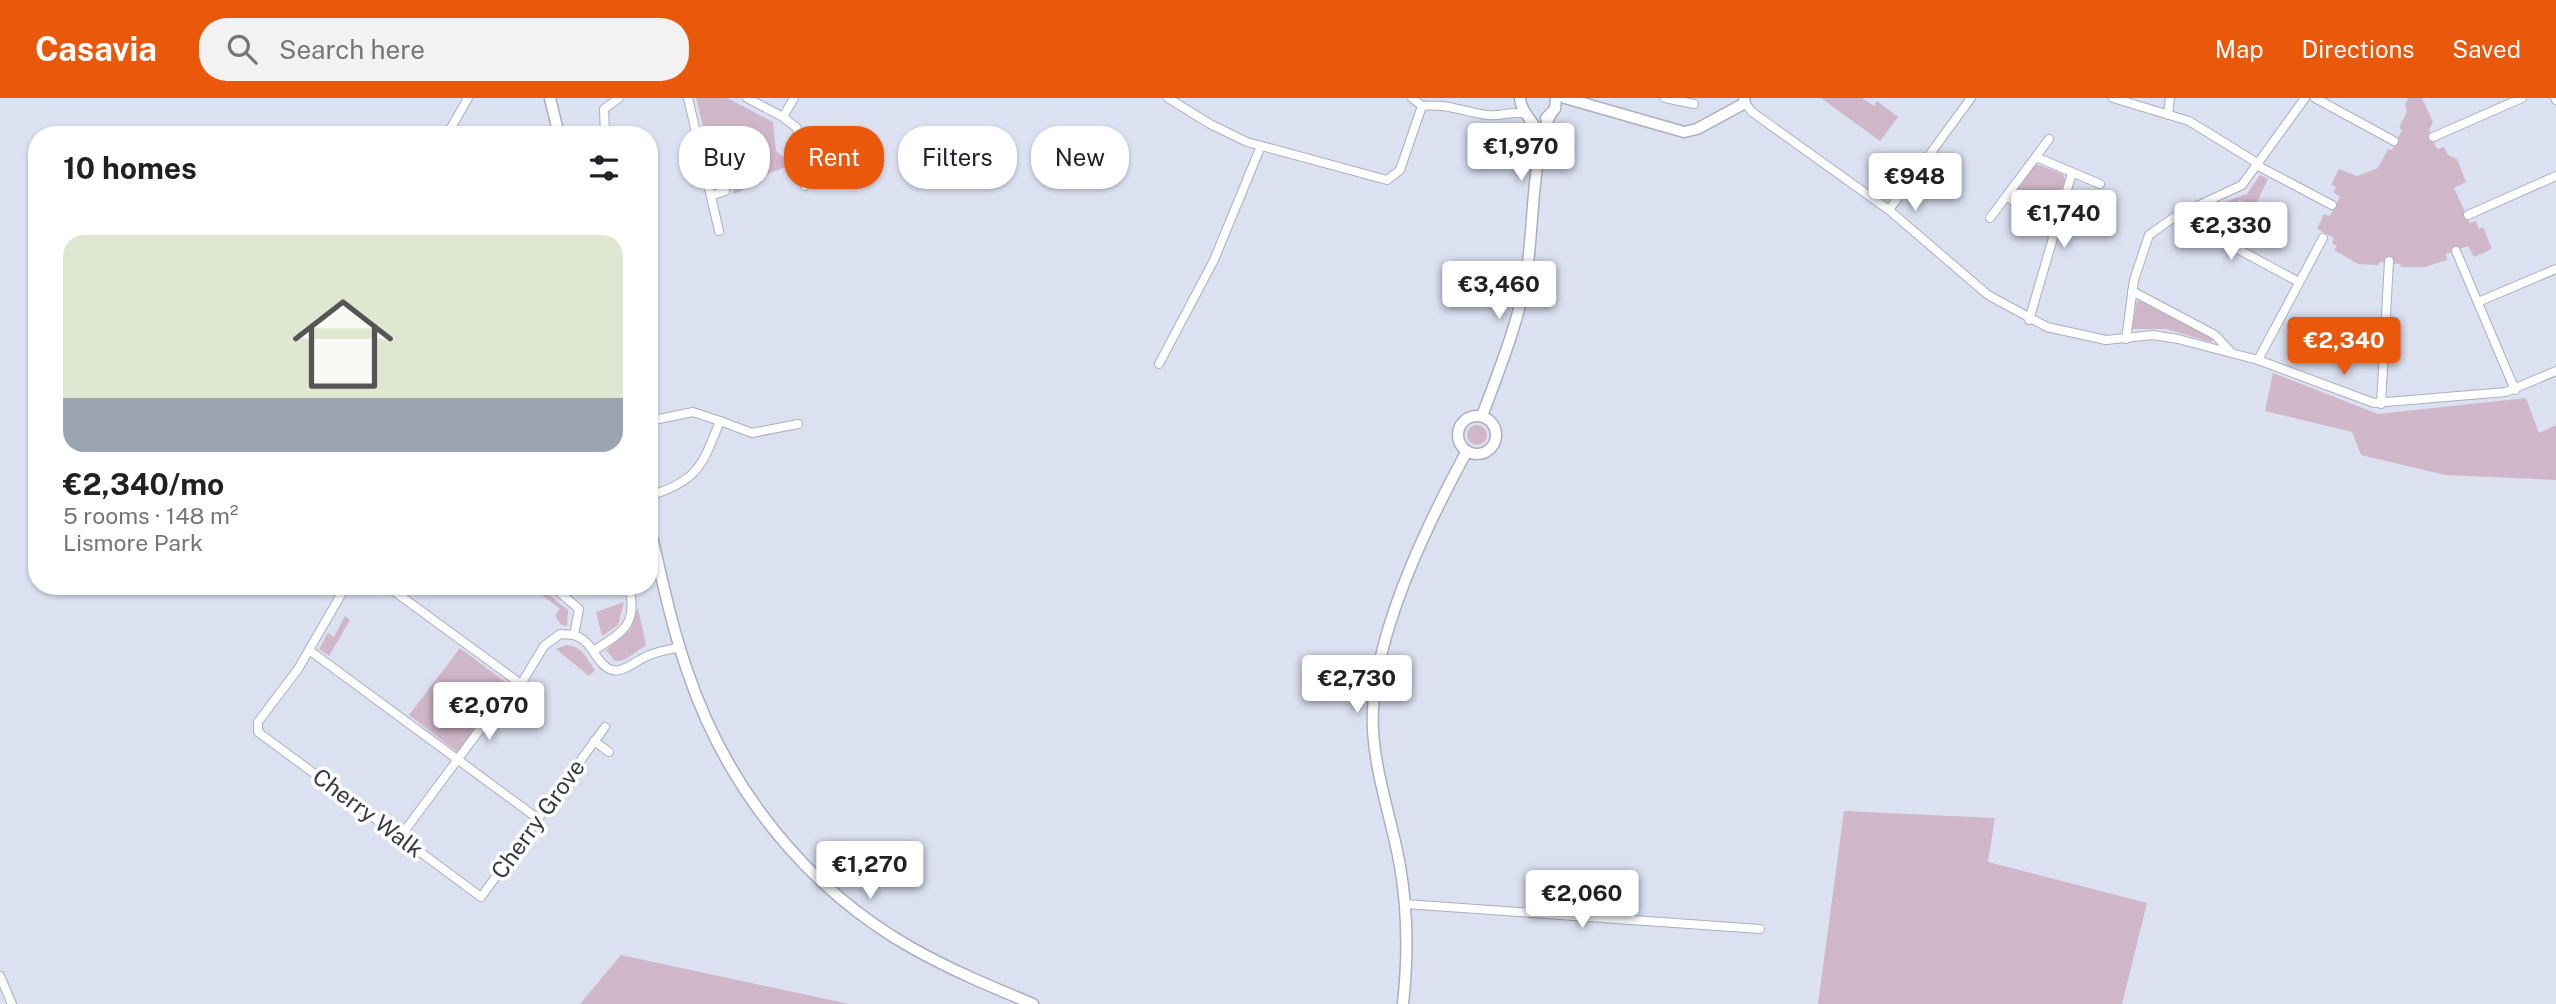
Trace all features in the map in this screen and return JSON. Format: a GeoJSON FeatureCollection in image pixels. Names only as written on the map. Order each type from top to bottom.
{"type":"FeatureCollection","features":[{"type":"Feature","properties":{"kind":"street"},"geometry":{"type":"LineString","coordinates":[[452,126],[467,98]]}},
{"type":"Feature","properties":{"kind":"street"},"geometry":{"type":"LineString","coordinates":[[550,98],[557,126]]}},
{"type":"Feature","properties":{"kind":"street"},"geometry":{"type":"LineString","coordinates":[[605,126],[604,109],[619,98]]}},
{"type":"Feature","properties":{"kind":"street"},"geometry":{"type":"LineString","coordinates":[[688,98],[719,230]]}},
{"type":"Feature","properties":{"kind":"street"},"geometry":{"type":"LineString","coordinates":[[747,98],[783,117],[792,126]]}},
{"type":"Feature","properties":{"kind":"street"},"geometry":{"type":"LineString","coordinates":[[783,117],[794,98]]}},
{"type":"Feature","properties":{"kind":"street"},"geometry":{"type":"LineString","coordinates":[[1412,98],[1422,106],[1445,105],[1486,115],[1528,116],[1540,119],[1570,100],[1684,132],[1697,129],[1744,101],[1752,112],[1889,210],[1982,290],[2029,320],[2100,339],[2161,336],[2231,352],[2365,401],[2381,404],[2515,390],[2556,371]]}},
{"type":"Feature","properties":{"kind":"street"},"geometry":{"type":"LineString","coordinates":[[1500,114],[1520,98],[1540,140]]}},
{"type":"Feature","properties":{"kind":"street"},"geometry":{"type":"LineString","coordinates":[[1482,416],[1511,337],[1525,284],[1540,140],[1556,98]]}},
{"type":"Feature","properties":{"kind":"street"},"geometry":{"type":"LineString","coordinates":[[1665,98],[1694,104]]}},
{"type":"Feature","properties":{"kind":"street"},"geometry":{"type":"LineString","coordinates":[[1889,210],[1970,98]]}},
{"type":"Feature","properties":{"kind":"street"},"geometry":{"type":"LineString","coordinates":[[2113,98],[2194,124],[2258,165],[2332,205]]}},
{"type":"Feature","properties":{"kind":"street"},"geometry":{"type":"LineString","coordinates":[[2168,115],[2170,98]]}},
{"type":"Feature","properties":{"kind":"street"},"geometry":{"type":"LineString","coordinates":[[2126,339],[2132,291],[2147,239],[2156,228],[2176,216],[2239,188],[2305,98]]}},
{"type":"Feature","properties":{"kind":"street"},"geometry":{"type":"LineString","coordinates":[[2315,98],[2394,141]]}},
{"type":"Feature","properties":{"kind":"street"},"geometry":{"type":"LineString","coordinates":[[2433,137],[2522,98]]}},
{"type":"Feature","properties":{"kind":"street"},"geometry":{"type":"LineString","coordinates":[[1172,99],[1222,130],[1261,146],[1368,177],[1390,179],[1402,165],[1422,106]]}},
{"type":"Feature","properties":{"kind":"street"},"geometry":{"type":"LineString","coordinates":[[1990,218],[2049,139]]}},
{"type":"Feature","properties":{"kind":"street"},"geometry":{"type":"LineString","coordinates":[[1159,364],[1214,260],[1261,146]]}},
{"type":"Feature","properties":{"kind":"street"},"geometry":{"type":"LineString","coordinates":[[2036,158],[2099,184]]}},
{"type":"Feature","properties":{"kind":"street"},"geometry":{"type":"LineString","coordinates":[[2029,320],[2072,173]]}},
{"type":"Feature","properties":{"kind":"street"},"geometry":{"type":"LineString","coordinates":[[2468,215],[2556,176]]}},
{"type":"Feature","properties":{"kind":"street"},"geometry":{"type":"LineString","coordinates":[[711,196],[725,191]]}},
{"type":"Feature","properties":{"kind":"street"},"geometry":{"type":"LineString","coordinates":[[2007,196],[2054,236]]}},
{"type":"Feature","properties":{"kind":"street"},"geometry":{"type":"LineString","coordinates":[[2176,216],[2299,282]]}},
{"type":"Feature","properties":{"kind":"street"},"geometry":{"type":"LineString","coordinates":[[2258,360],[2323,238]]}},
{"type":"Feature","properties":{"kind":"street"},"geometry":{"type":"LineString","coordinates":[[2456,251],[2515,390]]}},
{"type":"Feature","properties":{"kind":"street"},"geometry":{"type":"LineString","coordinates":[[2381,404],[2389,261]]}},
{"type":"Feature","properties":{"kind":"street"},"geometry":{"type":"LineString","coordinates":[[2478,302],[2556,269]]}},
{"type":"Feature","properties":{"kind":"street"},"geometry":{"type":"LineString","coordinates":[[2132,291],[2220,337],[2231,352]]}},
{"type":"Feature","properties":{"kind":"street"},"geometry":{"type":"LineString","coordinates":[[658,419],[693,412],[741,430],[758,433],[798,424]]}},
{"type":"Feature","properties":{"kind":"street"},"geometry":{"type":"LineString","coordinates":[[1482,416],[1492,423],[1495,442],[1481,454],[1467,452],[1458,439],[1460,427],[1469,418],[1482,416]]}},
{"type":"Feature","properties":{"kind":"street"},"geometry":{"type":"LineString","coordinates":[[658,493],[677,486],[699,470],[720,421]]}},
{"type":"Feature","properties":{"kind":"street"},"geometry":{"type":"LineString","coordinates":[[1403,1004],[1405,904],[1376,754],[1375,695],[1385,646],[1405,585],[1439,502],[1467,452]]}},
{"type":"Feature","properties":{"kind":"street"},"geometry":{"type":"LineString","coordinates":[[658,560],[680,647],[707,722],[730,767],[771,827],[814,873],[869,920],[900,941],[956,970],[1033,1004]]}},
{"type":"Feature","properties":{"kind":"street"},"geometry":{"type":"LineString","coordinates":[[341,595],[309,650],[537,818]]}},
{"type":"Feature","properties":{"kind":"street"},"geometry":{"type":"LineString","coordinates":[[399,595],[521,684]]}},
{"type":"Feature","properties":{"kind":"street"},"geometry":{"type":"LineString","coordinates":[[563,595],[576,605],[580,613],[575,635]]}},
{"type":"Feature","properties":{"kind":"street"},"geometry":{"type":"LineString","coordinates":[[595,650],[627,626],[633,608],[631,595]]}},
{"type":"Feature","properties":{"kind":"street"},"geometry":{"type":"LineString","coordinates":[[400,837],[478,732],[521,684],[550,639],[560,634],[575,635],[595,650],[607,667],[621,671],[644,657],[680,647]]}},
{"type":"Feature","properties":{"kind":"street","name":"Cherry Walk"},"geometry":{"type":"LineString","coordinates":[[309,650],[257,727],[258,732],[481,897]]}},
{"type":"Feature","properties":{"kind":"street","name":"Cherry Grove"},"geometry":{"type":"LineString","coordinates":[[481,897],[605,727]]}},
{"type":"Feature","properties":{"kind":"street","name":"Cherry Grove"},"geometry":{"type":"LineString","coordinates":[[594,741],[609,752]]}},
{"type":"Feature","properties":{"kind":"street"},"geometry":{"type":"LineString","coordinates":[[1405,904],[1760,929]]}},
{"type":"Feature","properties":{"kind":"street"},"geometry":{"type":"LineString","coordinates":[[0,976],[12,1004]]}},
{"type":"Feature","properties":{"kind":"shaded area"},"geometry":{"type":"Polygon","coordinates":[[[696,98],[727,98],[773,122],[776,151],[784,156],[784,168],[770,173],[770,126],[703,126],[696,98]]]}},
{"type":"Feature","properties":{"kind":"shaded area"},"geometry":{"type":"Polygon","coordinates":[[[1821,98],[1862,98],[1874,106],[1877,101],[1898,117],[1880,141],[1821,98]]]}},
{"type":"Feature","properties":{"kind":"shaded area"},"geometry":{"type":"Polygon","coordinates":[[[2408,98],[2422,98],[2433,122],[2429,130],[2437,149],[2444,147],[2448,155],[2457,159],[2466,182],[2454,188],[2470,223],[2476,221],[2479,229],[2483,227],[2492,249],[2474,257],[2468,246],[2446,254],[2447,260],[2425,267],[2401,267],[2400,264],[2380,262],[2378,265],[2358,264],[2334,250],[2337,246],[2332,243],[2334,238],[2317,229],[2324,214],[2330,216],[2340,197],[2333,192],[2336,187],[2331,185],[2339,169],[2357,176],[2378,168],[2388,149],[2392,150],[2402,130],[2399,128],[2407,112],[2405,106],[2408,98]]]}},
{"type":"Feature","properties":{"kind":"shaded area"},"geometry":{"type":"Polygon","coordinates":[[[2036,164],[2063,174],[2065,180],[2052,223],[2046,225],[2016,199],[2016,191],[2036,164]]]}},
{"type":"Feature","properties":{"kind":"shaded area"},"geometry":{"type":"Polygon","coordinates":[[[2260,175],[2268,179],[2255,206],[2239,200],[2221,233],[2196,218],[2208,208],[2247,194],[2260,175]]]}},
{"type":"Feature","properties":{"kind":"shaded area"},"geometry":{"type":"Polygon","coordinates":[[[733,189],[746,189],[734,194],[733,189]]]}},
{"type":"Feature","properties":{"kind":"shaded area"},"geometry":{"type":"Polygon","coordinates":[[[2137,301],[2146,302],[2213,339],[2211,342],[2166,329],[2132,329],[2137,301]]]}},
{"type":"Feature","properties":{"kind":"shaded area"},"geometry":{"type":"Polygon","coordinates":[[[2273,373],[2378,414],[2526,398],[2539,433],[2556,425],[2556,480],[2445,475],[2361,455],[2352,432],[2265,411],[2273,373]]]}},
{"type":"Feature","properties":{"kind":"shaded area"},"geometry":{"type":"Polygon","coordinates":[[[1477,425],[1484,428],[1487,435],[1484,442],[1477,445],[1470,442],[1467,435],[1470,428],[1477,425]]]}},
{"type":"Feature","properties":{"kind":"shaded area"},"geometry":{"type":"Polygon","coordinates":[[[542,595],[549,595],[568,610],[567,626],[561,625],[555,615],[560,609],[542,595]]]}},
{"type":"Feature","properties":{"kind":"shaded area"},"geometry":{"type":"Polygon","coordinates":[[[624,602],[618,625],[602,636],[596,612],[624,602]]]}},
{"type":"Feature","properties":{"kind":"shaded area"},"geometry":{"type":"Polygon","coordinates":[[[638,608],[646,646],[623,660],[615,661],[606,650],[630,630],[638,608]]]}},
{"type":"Feature","properties":{"kind":"shaded area"},"geometry":{"type":"Polygon","coordinates":[[[345,616],[350,620],[329,656],[319,649],[328,633],[334,637],[345,616]]]}},
{"type":"Feature","properties":{"kind":"shaded area"},"geometry":{"type":"Polygon","coordinates":[[[566,645],[577,648],[586,657],[595,670],[589,676],[556,649],[566,645]]]}},
{"type":"Feature","properties":{"kind":"shaded area"},"geometry":{"type":"Polygon","coordinates":[[[460,648],[513,688],[457,752],[409,715],[460,648]]]}},
{"type":"Feature","properties":{"kind":"shaded area"},"geometry":{"type":"Polygon","coordinates":[[[1844,811],[1995,818],[1988,862],[2147,903],[2122,1004],[1818,1004],[1844,811]]]}},
{"type":"Feature","properties":{"kind":"shaded area"},"geometry":{"type":"Polygon","coordinates":[[[621,955],[849,1004],[580,1004],[621,955]]]}}]}
